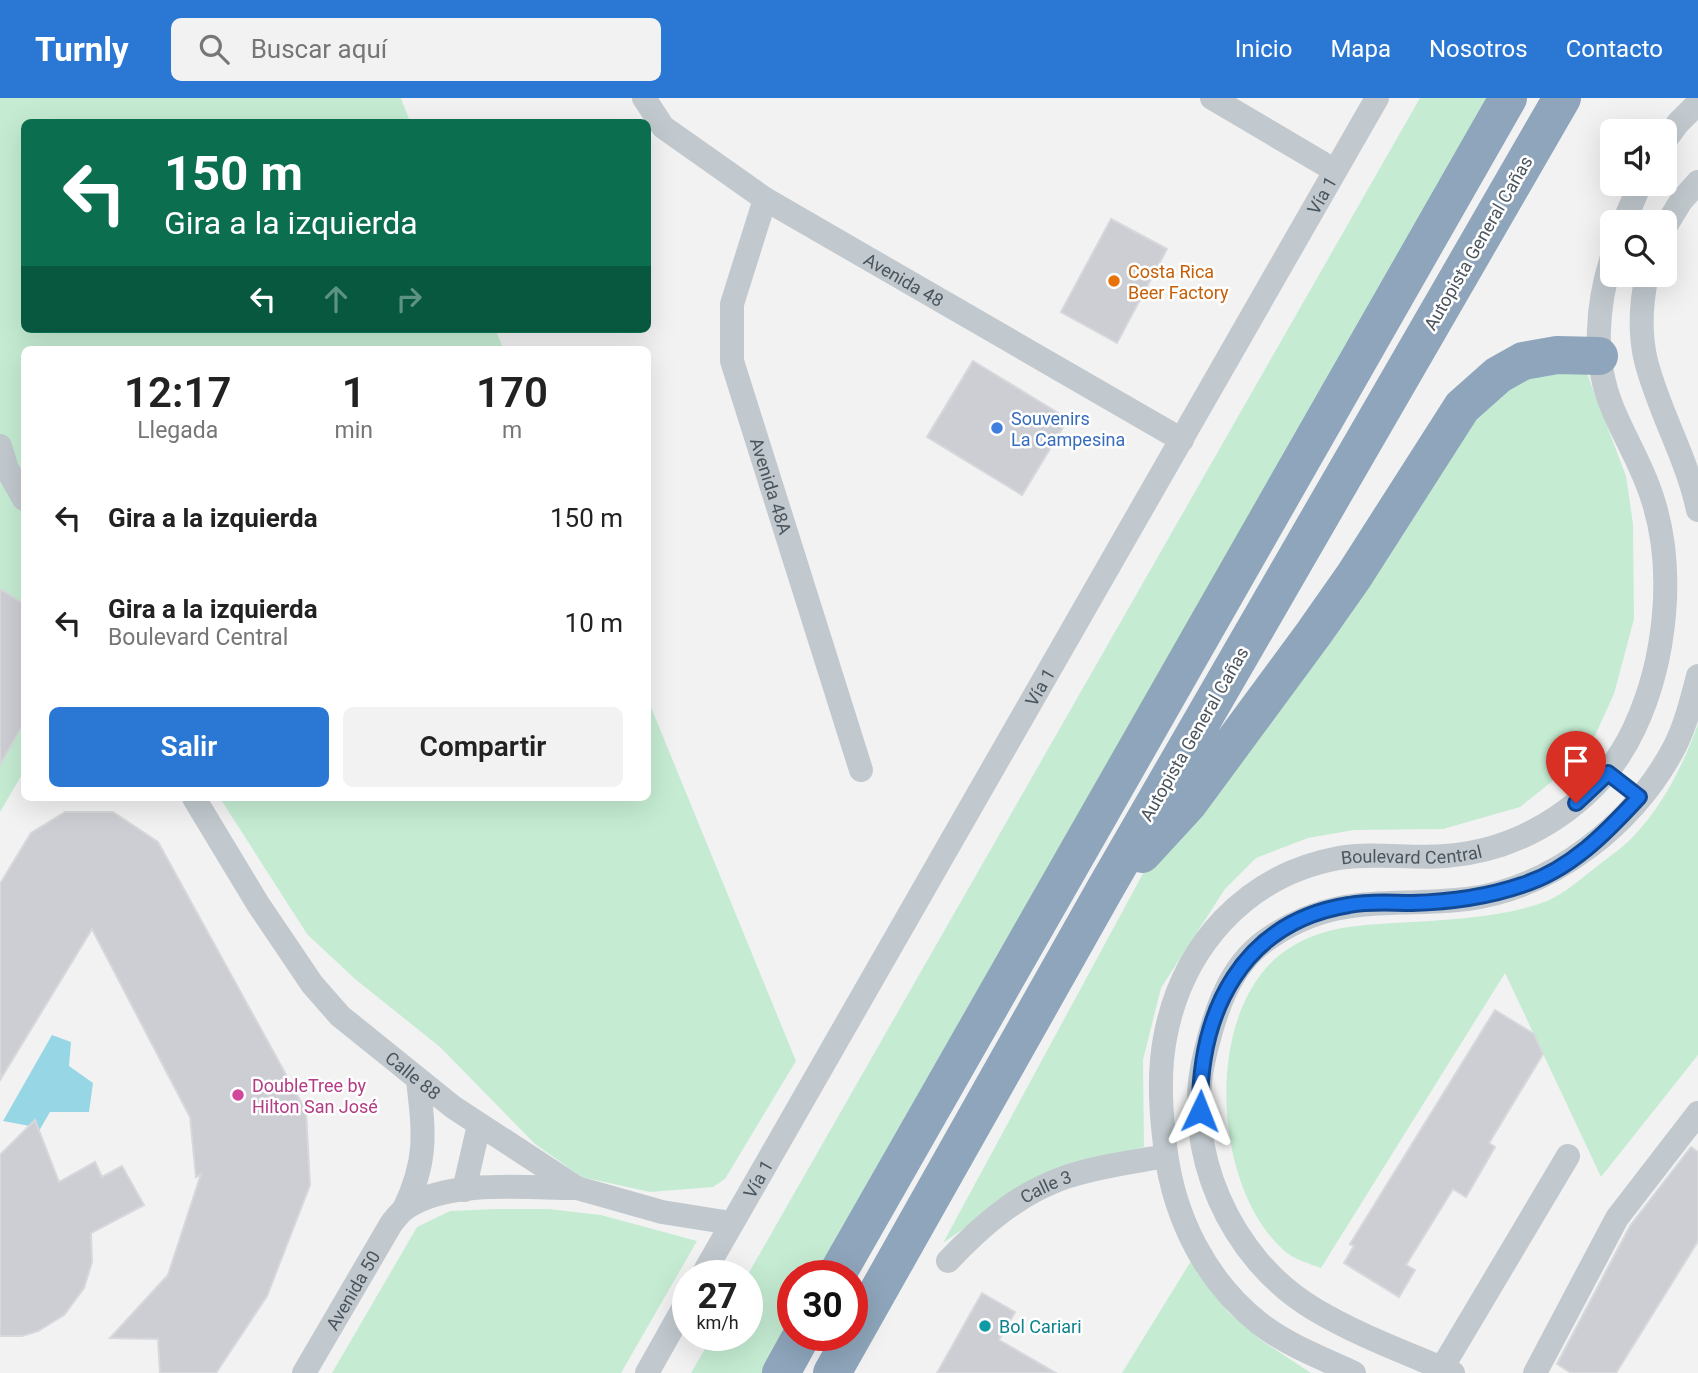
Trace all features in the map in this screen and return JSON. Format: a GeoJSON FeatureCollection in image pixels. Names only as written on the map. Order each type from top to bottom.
{"type":"FeatureCollection","features":[{"type":"Feature","properties":{"kind":"highway"},"geometry":{"type":"LineString","coordinates":[[845,1260],[1508,98]]}},
{"type":"Feature","properties":{"kind":"highway","name":"Autopista General Cañas"},"geometry":{"type":"LineString","coordinates":[[832,1373],[1105,889],[1562,98]]}},
{"type":"Feature","properties":{"kind":"highway"},"geometry":{"type":"LineString","coordinates":[[1105,889],[1156,842],[1188,804],[1340,596],[1462,407],[1498,375],[1523,360],[1557,355],[1599,356]]}},
{"type":"Feature","properties":{"kind":"highway"},"geometry":{"type":"LineString","coordinates":[[781,1373],[793,1351]]}},
{"type":"Feature","properties":{"kind":"street","name":"Avenida 48"},"geometry":{"type":"LineString","coordinates":[[644,98],[663,127],[765,199],[1182,440]]}},
{"type":"Feature","properties":{"kind":"street"},"geometry":{"type":"LineString","coordinates":[[1212,98],[1334,170]]}},
{"type":"Feature","properties":{"kind":"street","name":"Vía 1"},"geometry":{"type":"LineString","coordinates":[[711,1260],[1377,98]]}},
{"type":"Feature","properties":{"kind":"street"},"geometry":{"type":"LineString","coordinates":[[1677,124],[1698,103]]}},
{"type":"Feature","properties":{"kind":"street"},"geometry":{"type":"LineString","coordinates":[[1676,210],[1698,182]]}},
{"type":"Feature","properties":{"kind":"street","name":"Avenida 48A"},"geometry":{"type":"LineString","coordinates":[[765,199],[732,304],[732,361],[861,770]]}},
{"type":"Feature","properties":{"kind":"street","name":"Boulevard Central"},"geometry":{"type":"LineString","coordinates":[[1354,1373],[1281,1338],[1260,1324],[1237,1303],[1205,1263],[1181,1216],[1165,1144],[1162,1065],[1165,1037],[1186,975],[1201,948],[1237,904],[1297,870],[1336,859],[1378,855],[1443,856],[1502,844],[1551,821],[1576,803],[1608,773],[1634,728],[1657,659],[1663,626],[1665,562],[1654,503],[1647,482],[1611,406],[1599,356],[1603,287]]}},
{"type":"Feature","properties":{"kind":"street"},"geometry":{"type":"LineString","coordinates":[[1645,287],[1642,330],[1646,359],[1654,389],[1693,486],[1698,510]]}},
{"type":"Feature","properties":{"kind":"street"},"geometry":{"type":"LineString","coordinates":[[0,446],[7,469],[21,494]]}},
{"type":"Feature","properties":{"kind":"street"},"geometry":{"type":"LineString","coordinates":[[1567,1156],[1448,1370],[1312,1308],[1265,1270],[1234,1229],[1213,1185],[1200,1127],[1203,1063],[1214,1017],[1224,993],[1252,952],[1309,916],[1349,905],[1471,898],[1541,878],[1587,849],[1639,797],[1675,746],[1698,676]]}},
{"type":"Feature","properties":{"kind":"street"},"geometry":{"type":"LineString","coordinates":[[1608,773],[1639,797]]}},
{"type":"Feature","properties":{"kind":"street","name":"Calle 88"},"geometry":{"type":"LineString","coordinates":[[196,801],[258,905],[312,984],[340,1016],[418,1080],[479,1125],[577,1188],[662,1212],[732,1223]]}},
{"type":"Feature","properties":{"kind":"street","name":"Avenida 50"},"geometry":{"type":"LineString","coordinates":[[304,1373],[391,1224],[404,1209],[414,1188],[422,1162],[424,1131],[418,1080]]}},
{"type":"Feature","properties":{"kind":"street"},"geometry":{"type":"LineString","coordinates":[[1535,1373],[1617,1218],[1698,1113]]}},
{"type":"Feature","properties":{"kind":"street"},"geometry":{"type":"LineString","coordinates":[[464,1189],[479,1125]]}},
{"type":"Feature","properties":{"kind":"street","name":"Calle 3"},"geometry":{"type":"LineString","coordinates":[[948,1261],[996,1216],[1041,1187],[1165,1144],[1200,1127]]}},
{"type":"Feature","properties":{"kind":"street"},"geometry":{"type":"LineString","coordinates":[[1175,1197],[1213,1185]]}},
{"type":"Feature","properties":{"kind":"street","name":"Avenida 50"},"geometry":{"type":"LineString","coordinates":[[404,1209],[429,1196],[464,1189],[577,1188]]}},
{"type":"Feature","properties":{"kind":"street"},"geometry":{"type":"LineString","coordinates":[[647,1373],[672,1328]]}},
{"type":"Feature","properties":{"kind":"green space"},"geometry":{"type":"Polygon","coordinates":[[[0,98],[401,98],[409,119],[21,119],[21,333],[497,333],[502,346],[21,346],[21,776],[0,812],[0,98]]]}},
{"type":"Feature","properties":{"kind":"green space"},"geometry":{"type":"Polygon","coordinates":[[[1420,98],[1487,98],[831,1260],[777,1260],[779,1351],[766,1373],[691,1373],[704,1351],[763,1351],[763,1260],[756,1260],[1420,98]]]}},
{"type":"Feature","properties":{"kind":"green space"},"geometry":{"type":"Polygon","coordinates":[[[1585,368],[1626,476],[1633,524],[1634,619],[1614,694],[1592,742],[1559,776],[1520,807],[1443,829],[1354,830],[1308,838],[1256,858],[1225,889],[1161,988],[1143,1060],[1144,1147],[1042,1174],[943,1243],[1147,866],[1475,409],[1512,381],[1585,368]]]}},
{"type":"Feature","properties":{"kind":"green space"},"geometry":{"type":"Polygon","coordinates":[[[651,707],[796,1061],[725,1179],[713,1187],[650,1192],[582,1177],[535,1144],[440,1047],[355,979],[307,934],[222,801],[651,801],[651,707]]]}},
{"type":"Feature","properties":{"kind":"green space"},"geometry":{"type":"Polygon","coordinates":[[[1698,724],[1698,1055],[1601,1177],[1505,973],[1321,1268],[1287,1253],[1262,1224],[1243,1187],[1231,1144],[1226,1099],[1229,1053],[1240,1011],[1260,976],[1288,949],[1332,930],[1497,914],[1553,898],[1619,850],[1643,825],[1671,784],[1698,724]]]}},
{"type":"Feature","properties":{"kind":"green space"},"geometry":{"type":"Polygon","coordinates":[[[549,1209],[601,1215],[697,1241],[686,1260],[672,1260],[672,1284],[621,1373],[332,1373],[417,1227],[450,1211],[549,1209]]]}},
{"type":"Feature","properties":{"kind":"green space"},"geometry":{"type":"Polygon","coordinates":[[[1191,1261],[1228,1312],[1261,1340],[1311,1373],[1122,1373],[1191,1261]]]}},
{"type":"Feature","properties":{"kind":"water"},"geometry":{"type":"Polygon","coordinates":[[[52,1035],[71,1042],[69,1066],[93,1083],[89,1112],[50,1112],[39,1131],[30,1126],[3,1121],[52,1035]]]}},
{"type":"Feature","properties":{"kind":"building","name":"Costa Rica Beer Factory"},"geometry":{"type":"Polygon","coordinates":[[[1111,219],[1167,249],[1117,343],[1061,312],[1111,219]]]}},
{"type":"Feature","properties":{"kind":"building","name":"Souvenirs La Campesina"},"geometry":{"type":"Polygon","coordinates":[[[973,361],[1068,419],[1022,495],[927,437],[973,361]]]}},
{"type":"Feature","properties":{"kind":"building"},"geometry":{"type":"Polygon","coordinates":[[[0,589],[21,602],[21,728],[0,765],[0,589]]]}},
{"type":"Feature","properties":{"kind":"building","name":"DoubleTree by Hilton San José"},"geometry":{"type":"Polygon","coordinates":[[[65,812],[113,812],[158,842],[306,1111],[310,1185],[267,1296],[216,1373],[160,1373],[158,1339],[110,1338],[168,1275],[201,1174],[196,1177],[190,1117],[92,929],[0,1080],[0,884],[31,833],[65,812]]]}},
{"type":"Feature","properties":{"kind":"building"},"geometry":{"type":"Polygon","coordinates":[[[1495,1010],[1534,1034],[1543,1054],[1489,1143],[1495,1147],[1466,1197],[1453,1189],[1406,1265],[1415,1270],[1399,1297],[1344,1263],[1354,1246],[1350,1244],[1495,1010]]]}},
{"type":"Feature","properties":{"kind":"building"},"geometry":{"type":"Polygon","coordinates":[[[35,1120],[59,1182],[95,1162],[102,1177],[122,1166],[144,1205],[91,1233],[92,1262],[84,1288],[64,1315],[38,1331],[22,1336],[0,1336],[0,1155],[35,1120]]]}},
{"type":"Feature","properties":{"kind":"building"},"geometry":{"type":"Polygon","coordinates":[[[1691,1147],[1698,1152],[1698,1241],[1616,1373],[1571,1373],[1557,1364],[1630,1226],[1691,1147]]]}},
{"type":"Feature","properties":{"kind":"building","name":"Bol Cariari"},"geometry":{"type":"Polygon","coordinates":[[[982,1293],[1015,1312],[999,1340],[1056,1373],[937,1373],[982,1293]]]}},
{"type":"Feature","properties":{"kind":"place","name":"Costa Rica Beer Factory"},"geometry":{"type":"Point","coordinates":[1114,281]}},
{"type":"Feature","properties":{"kind":"place","name":"Souvenirs La Campesina"},"geometry":{"type":"Point","coordinates":[997,428]}},
{"type":"Feature","properties":{"kind":"place","name":"DoubleTree by Hilton San José"},"geometry":{"type":"Point","coordinates":[238,1095]}},
{"type":"Feature","properties":{"kind":"place","name":"Bol Cariari"},"geometry":{"type":"Point","coordinates":[985,1326]}},
{"type":"Feature","properties":{"kind":"route"},"geometry":{"type":"LineString","coordinates":[[1200,1111],[1203,1063],[1214,1017],[1224,993],[1252,952],[1285,929],[1309,916],[1330,909],[1379,902],[1412,903],[1471,898],[1541,878],[1587,849],[1639,797],[1608,773],[1576,803]]}}]}
